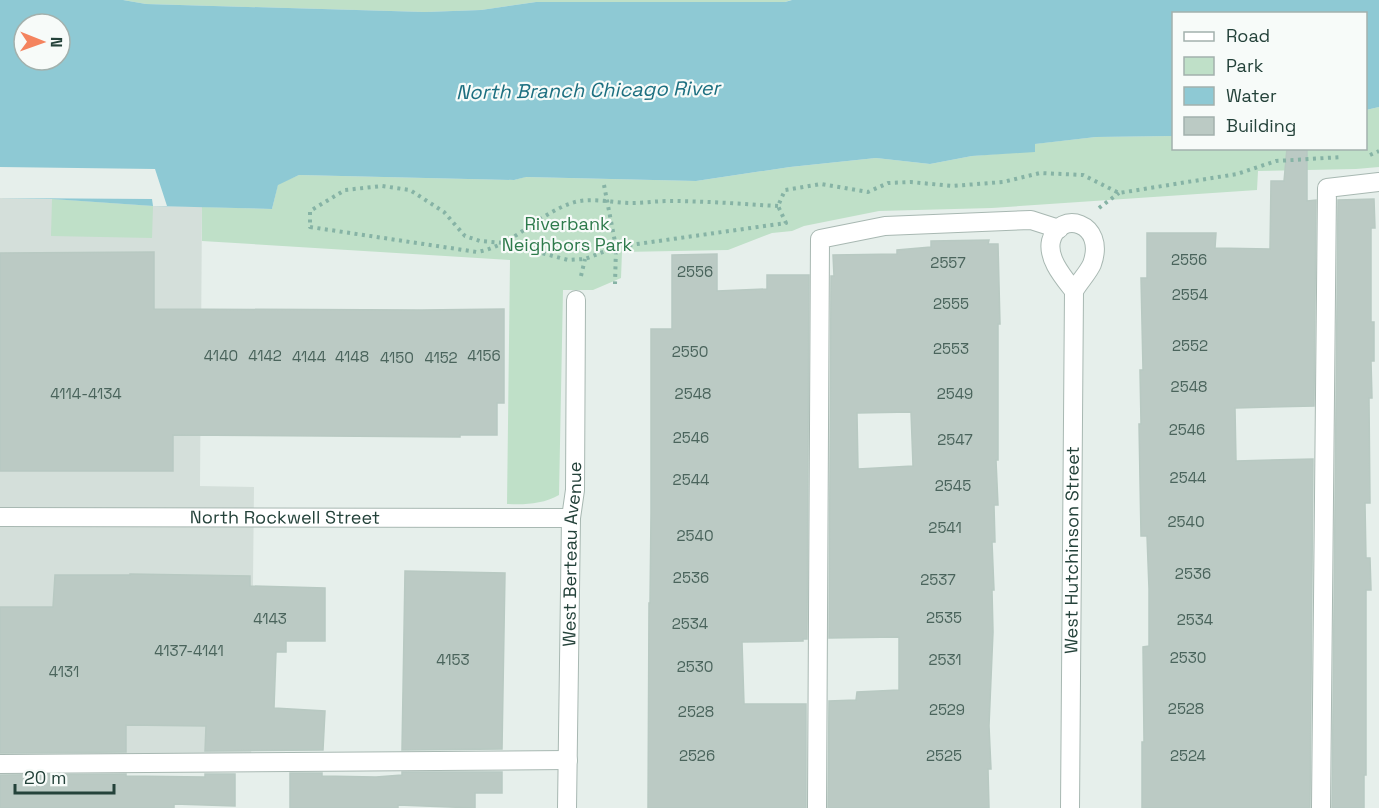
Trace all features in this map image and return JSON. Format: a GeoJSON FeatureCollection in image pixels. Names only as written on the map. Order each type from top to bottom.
{"type":"FeatureCollection","features":[{"type":"Feature","properties":{"kind":"street"},"geometry":{"type":"LineString","coordinates":[[1321,808],[1327,188],[1379,182]]}},
{"type":"Feature","properties":{"kind":"street"},"geometry":{"type":"LineString","coordinates":[[817,808],[820,239],[885,226],[952,223],[1031,220],[1059,229]]}},
{"type":"Feature","properties":{"kind":"street"},"geometry":{"type":"LineString","coordinates":[[1068,224],[1080,224],[1090,231],[1095,247],[1091,265],[1074,291],[1058,268],[1053,256],[1051,241],[1059,229],[1068,224]]}},
{"type":"Feature","properties":{"kind":"street","name":"West Hutchinson Street"},"geometry":{"type":"LineString","coordinates":[[1070,808],[1074,291]]}},
{"type":"Feature","properties":{"kind":"street","name":"West Berteau Avenue"},"geometry":{"type":"LineString","coordinates":[[567,808],[572,518],[576,478],[576,300]]}},
{"type":"Feature","properties":{"kind":"street","name":"North Rockwell Street"},"geometry":{"type":"LineString","coordinates":[[0,518],[572,518]]}},
{"type":"Feature","properties":{"kind":"street"},"geometry":{"type":"LineString","coordinates":[[0,764],[568,760]]}},
{"type":"Feature","properties":{"kind":"path"},"geometry":{"type":"LineString","coordinates":[[1368,156],[1379,152]]}},
{"type":"Feature","properties":{"kind":"path"},"geometry":{"type":"LineString","coordinates":[[778,206],[666,201],[632,203],[591,200],[570,203],[540,219],[504,243],[492,250],[477,252],[310,227],[310,211],[345,190],[382,186],[410,190],[444,212],[465,236],[480,241],[504,243],[568,260],[585,259],[616,247],[786,224],[778,206],[785,190],[821,184],[868,192],[888,183],[911,182],[952,186],[1003,182],[1040,173],[1083,175],[1119,193],[1237,174],[1276,161],[1345,157]]}},
{"type":"Feature","properties":{"kind":"path"},"geometry":{"type":"LineString","coordinates":[[604,185],[616,247],[615,284]]}},
{"type":"Feature","properties":{"kind":"shaded area"},"geometry":{"type":"Polygon","coordinates":[[[0,198],[202,207],[200,486],[254,487],[251,768],[0,769],[0,198]]]}},
{"type":"Feature","properties":{"kind":"green space"},"geometry":{"type":"Polygon","coordinates":[[[123,0],[791,0],[785,2],[536,2],[481,10],[425,12],[146,4],[123,0]]]}},
{"type":"Feature","properties":{"kind":"green space","name":"Riverbank Neighbors Park"},"geometry":{"type":"Polygon","coordinates":[[[1379,107],[1379,167],[1258,171],[1257,190],[992,208],[879,211],[804,226],[792,231],[772,233],[728,250],[622,252],[621,278],[593,290],[563,290],[559,495],[534,503],[507,504],[510,260],[202,241],[202,207],[272,209],[278,184],[299,175],[696,181],[790,167],[876,158],[930,164],[972,156],[1035,151],[1034,144],[1096,137],[1172,136],[1172,150],[1367,150],[1367,110],[1379,107]]]}},
{"type":"Feature","properties":{"kind":"green space"},"geometry":{"type":"Polygon","coordinates":[[[52,199],[153,206],[152,238],[51,236],[52,199]]]}},
{"type":"Feature","properties":{"kind":"water","name":"North Branch Chicago River"},"geometry":{"type":"Polygon","coordinates":[[[0,0],[123,0],[146,4],[425,12],[481,10],[536,2],[1379,0],[1379,107],[1367,110],[1367,12],[1172,12],[1172,136],[1096,137],[1035,144],[1035,152],[972,156],[930,164],[876,158],[790,167],[696,181],[299,175],[278,185],[272,209],[153,206],[0,198],[0,0]]]}},
{"type":"Feature","properties":{"kind":"pier"},"geometry":{"type":"Polygon","coordinates":[[[0,167],[155,169],[167,206],[153,206],[152,199],[0,198],[0,167]]]}},
{"type":"Feature","properties":{"kind":"building"},"geometry":{"type":"Polygon","coordinates":[[[1287,150],[1307,150],[1307,201],[1316,200],[1314,406],[1235,408],[1236,461],[1313,459],[1310,808],[1142,808],[1143,647],[1149,646],[1149,589],[1147,536],[1141,536],[1139,424],[1141,424],[1140,370],[1143,370],[1141,278],[1147,278],[1147,233],[1216,233],[1215,248],[1270,249],[1271,181],[1284,181],[1287,150]]]}},
{"type":"Feature","properties":{"kind":"building"},"geometry":{"type":"Polygon","coordinates":[[[1374,199],[1375,228],[1371,228],[1371,322],[1374,322],[1374,361],[1371,361],[1372,398],[1369,398],[1370,503],[1365,503],[1366,558],[1370,558],[1371,590],[1366,590],[1364,808],[1332,808],[1338,200],[1374,199]]]}},
{"type":"Feature","properties":{"kind":"building"},"geometry":{"type":"Polygon","coordinates":[[[989,240],[988,244],[998,244],[1000,324],[998,324],[998,460],[996,460],[998,505],[994,505],[995,542],[992,542],[994,590],[992,590],[989,808],[828,808],[829,701],[856,700],[857,692],[899,690],[899,637],[829,638],[833,255],[897,254],[897,250],[931,247],[931,241],[989,240]],[[911,412],[857,413],[858,469],[913,466],[911,412]]]}},
{"type":"Feature","properties":{"kind":"building"},"geometry":{"type":"Polygon","coordinates":[[[154,252],[154,309],[504,309],[504,403],[497,403],[497,435],[460,435],[460,437],[173,435],[173,471],[0,471],[0,253],[154,252]]]}},
{"type":"Feature","properties":{"kind":"building"},"geometry":{"type":"Polygon","coordinates":[[[717,254],[717,291],[767,289],[767,275],[809,275],[807,639],[803,641],[742,642],[744,704],[806,704],[806,808],[648,808],[651,329],[672,329],[672,255],[717,254]]]}},
{"type":"Feature","properties":{"kind":"building"},"geometry":{"type":"Polygon","coordinates":[[[405,571],[505,573],[502,749],[402,750],[405,571]]]}},
{"type":"Feature","properties":{"kind":"building"},"geometry":{"type":"Polygon","coordinates":[[[55,575],[250,576],[250,586],[325,588],[325,641],[286,641],[286,652],[276,652],[274,708],[325,711],[323,750],[205,751],[206,726],[126,725],[126,752],[0,753],[0,607],[53,607],[55,575]]]}},
{"type":"Feature","properties":{"kind":"building"},"geometry":{"type":"Polygon","coordinates":[[[402,772],[502,772],[502,793],[475,793],[475,808],[398,805],[398,808],[290,808],[290,773],[376,777],[402,775],[402,772]]]}},
{"type":"Feature","properties":{"kind":"building"},"geometry":{"type":"Polygon","coordinates":[[[126,774],[126,776],[205,777],[205,774],[235,774],[235,806],[174,804],[174,808],[0,808],[0,775],[126,774]]]}}]}
